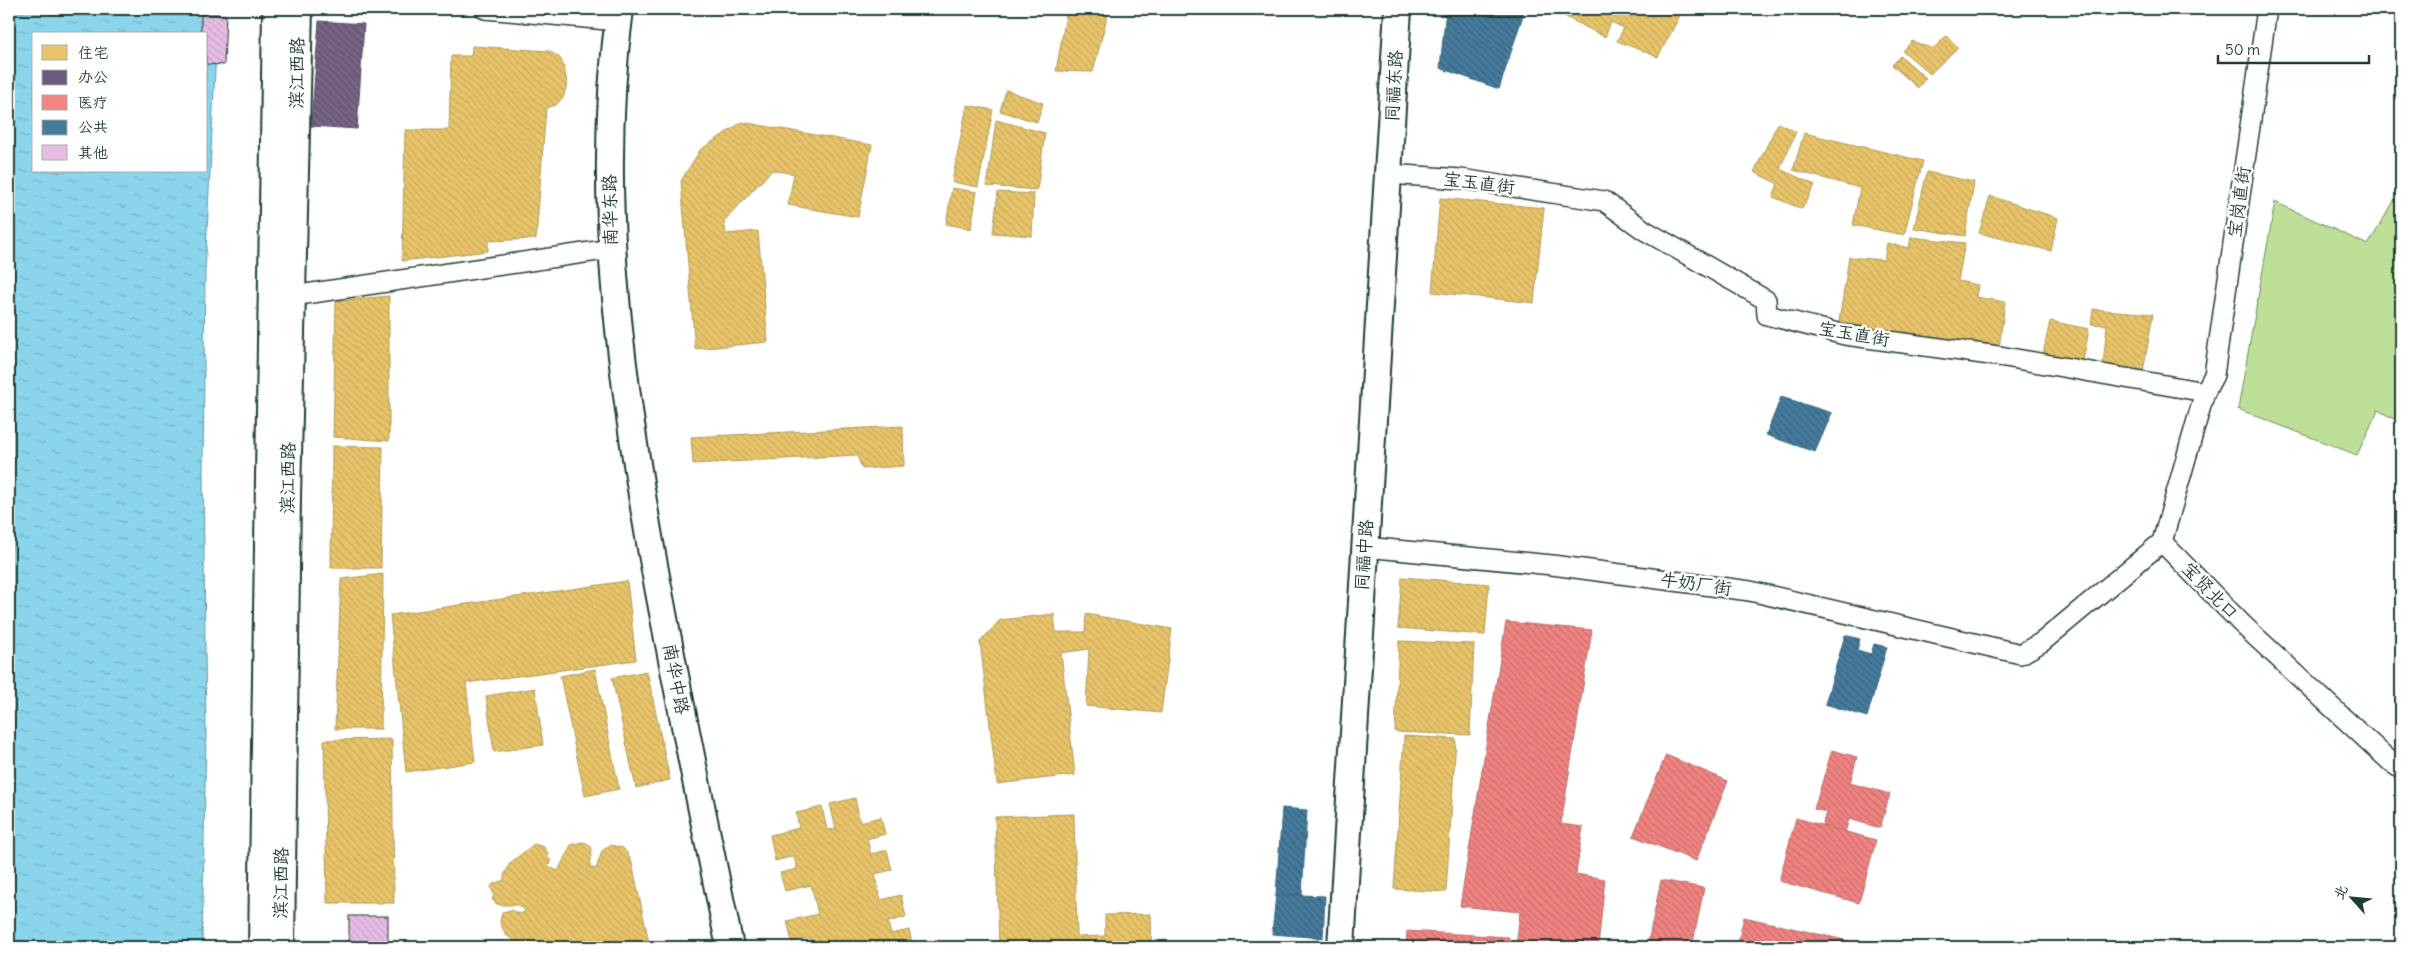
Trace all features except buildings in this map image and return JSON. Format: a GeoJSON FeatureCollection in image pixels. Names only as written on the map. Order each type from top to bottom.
{"type":"FeatureCollection","features":[{"type":"Feature","properties":{"kind":"main road","name":"滨江西路"},"geometry":{"type":"LineString","coordinates":[[262,947],[276,9]]}},
{"type":"Feature","properties":{"kind":"main road","name":"滨江西路"},"geometry":{"type":"LineString","coordinates":[[281,947],[299,9]]}},
{"type":"Feature","properties":{"kind":"main road","name":"同福东路"},"geometry":{"type":"LineString","coordinates":[[1389,168],[1398,9]]}},
{"type":"Feature","properties":{"kind":"main road","name":"南华东路"},"geometry":{"type":"LineString","coordinates":[[619,15],[609,166],[611,249],[618,336],[628,410]]}},
{"type":"Feature","properties":{"kind":"main road","name":"同福中路"},"geometry":{"type":"LineString","coordinates":[[1341,947],[1389,168]]}},
{"type":"Feature","properties":{"kind":"main road","name":"南华中路"},"geometry":{"type":"LineString","coordinates":[[628,410],[664,618],[730,947]]}},
{"type":"Feature","properties":{"kind":"street"},"geometry":{"type":"LineString","coordinates":[[485,9],[619,15]]}},
{"type":"Feature","properties":{"kind":"street","name":"宝岗直街"},"geometry":{"type":"LineString","coordinates":[[2205,392],[2214,375],[2267,9]]}},
{"type":"Feature","properties":{"kind":"street","name":"宝玉直街"},"geometry":{"type":"LineString","coordinates":[[1389,168],[1604,201],[1644,230],[1766,300],[1767,315],[1845,335],[2005,357],[2205,392]]}},
{"type":"Feature","properties":{"kind":"street"},"geometry":{"type":"LineString","coordinates":[[292,296],[611,249]]}},
{"type":"Feature","properties":{"kind":"street"},"geometry":{"type":"LineString","coordinates":[[2162,542],[2205,392]]}},
{"type":"Feature","properties":{"kind":"street","name":"牛奶厂街"},"geometry":{"type":"LineString","coordinates":[[1365,547],[1552,565],[1750,591],[2021,654],[2042,642],[2162,542]]}},
{"type":"Feature","properties":{"kind":"street","name":"宝贤北口"},"geometry":{"type":"LineString","coordinates":[[2162,542],[2242,624],[2396,766]]}},
{"type":"Feature","properties":{"kind":"green space"},"geometry":{"type":"Polygon","coordinates":[[[2395,199],[2401,203],[2401,423],[2378,410],[2357,455],[2238,409],[2275,202],[2368,245],[2395,199]]]}},
{"type":"Feature","properties":{"kind":"water"},"geometry":{"type":"Polygon","coordinates":[[[9,9],[218,9],[205,272],[203,469],[206,732],[202,947],[9,947],[9,9]]]}}]}
